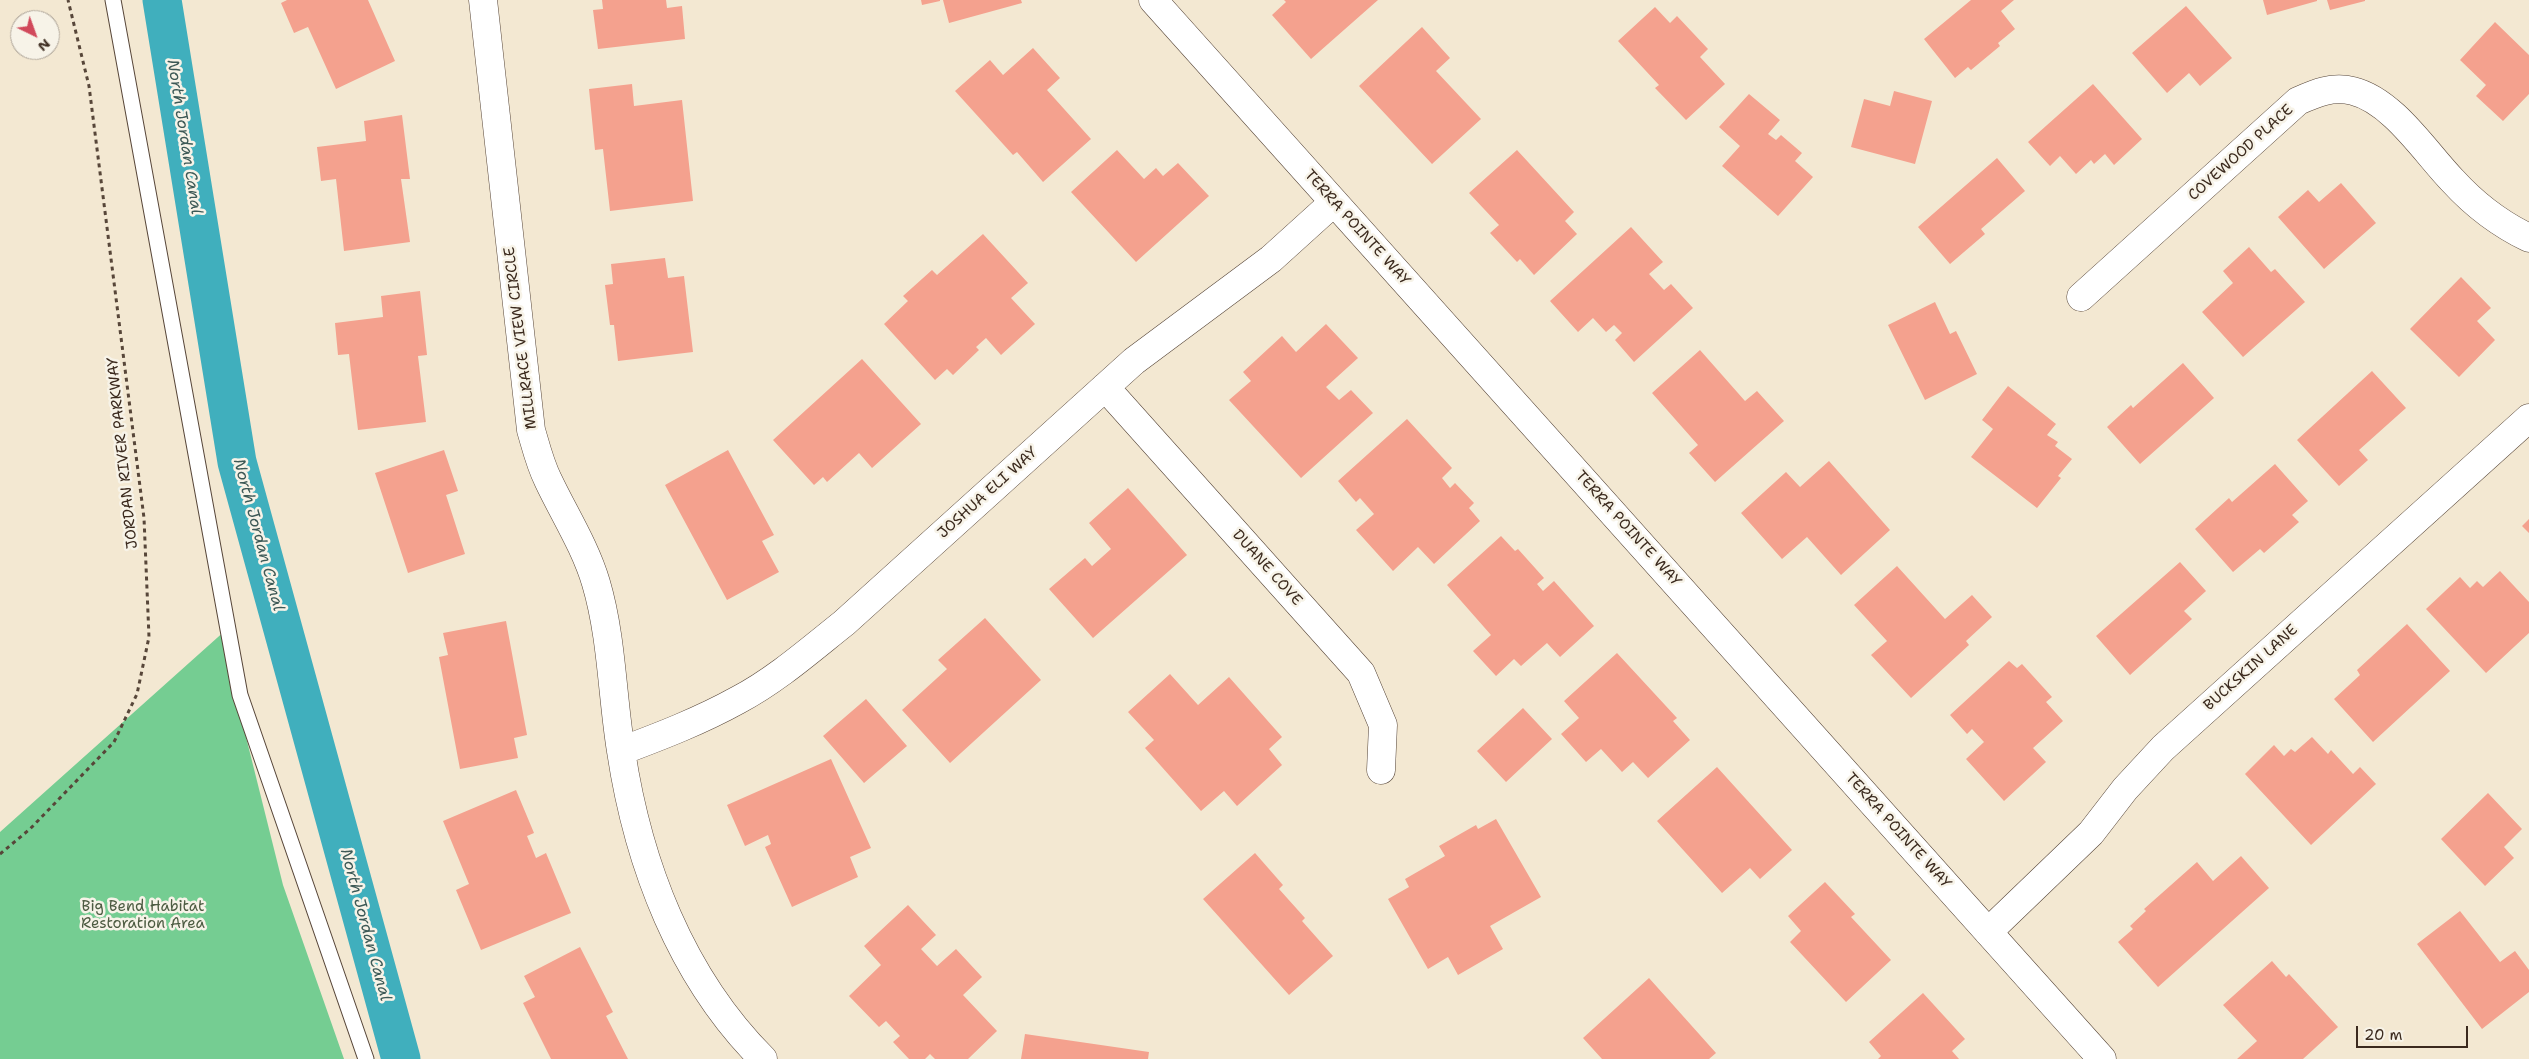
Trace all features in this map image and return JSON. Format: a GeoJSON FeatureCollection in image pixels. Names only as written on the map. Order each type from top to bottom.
{"type":"FeatureCollection","features":[{"type":"Feature","properties":{"kind":"street","name":"MILLRACE VIEW CIRCLE"},"geometry":{"type":"LineString","coordinates":[[483,0],[531,430],[547,478],[586,554],[596,583],[604,618],[621,751],[637,833],[668,918],[724,1014],[763,1059]]}},
{"type":"Feature","properties":{"kind":"street","name":"TERRA POINTE WAY"},"geometry":{"type":"LineString","coordinates":[[1152,0],[2102,1059]]}},
{"type":"Feature","properties":{"kind":"street","name":"COVEWOOD PLACE"},"geometry":{"type":"LineString","coordinates":[[2081,297],[2298,101],[2324,90],[2352,91],[2374,100],[2393,115],[2455,183],[2491,214],[2529,238]]}},
{"type":"Feature","properties":{"kind":"street","name":"JOSHUA ELI WAY"},"geometry":{"type":"LineString","coordinates":[[621,751],[701,719],[739,700],[771,679],[844,623],[1134,361],[1272,259],[1334,202]]}},
{"type":"Feature","properties":{"kind":"street","name":"DUANE COVE"},"geometry":{"type":"LineString","coordinates":[[1106,387],[1361,673],[1383,724],[1381,770]]}},
{"type":"Feature","properties":{"kind":"street","name":"BUCKSKIN LANE"},"geometry":{"type":"LineString","coordinates":[[1988,932],[2092,833],[2125,789],[2163,748],[2529,418]]}},
{"type":"Feature","properties":{"kind":"lane"},"geometry":{"type":"LineString","coordinates":[[113,0],[240,695],[366,1059]]}},
{"type":"Feature","properties":{"kind":"path","name":"JORDAN RIVER PARKWAY"},"geometry":{"type":"LineString","coordinates":[[0,854],[30,829],[114,742],[137,694],[149,637],[144,518],[89,86],[68,0]]}},
{"type":"Feature","properties":{"kind":"green space","name":"Big Bend Habitat Restoration Area"},"geometry":{"type":"Polygon","coordinates":[[[227,629],[246,737],[283,885],[344,1059],[0,1059],[0,832],[227,629]]]}},
{"type":"Feature","properties":{"kind":"building"},"geometry":{"type":"Polygon","coordinates":[[[287,0],[368,0],[395,61],[336,89],[308,27],[294,33],[281,3],[287,0]]]}},
{"type":"Feature","properties":{"kind":"building"},"geometry":{"type":"Polygon","coordinates":[[[602,0],[666,0],[667,8],[682,6],[685,39],[598,49],[593,10],[603,9],[602,0]]]}},
{"type":"Feature","properties":{"kind":"building"},"geometry":{"type":"Polygon","coordinates":[[[921,0],[940,0],[940,1],[922,5],[921,0]]]}},
{"type":"Feature","properties":{"kind":"building"},"geometry":{"type":"Polygon","coordinates":[[[943,0],[1021,0],[1022,3],[949,23],[943,0]]]}},
{"type":"Feature","properties":{"kind":"building"},"geometry":{"type":"Polygon","coordinates":[[[1284,0],[1378,0],[1311,59],[1272,15],[1286,2],[1284,0]]]}},
{"type":"Feature","properties":{"kind":"building"},"geometry":{"type":"Polygon","coordinates":[[[1971,0],[2014,0],[2001,11],[2015,29],[1998,43],[2000,46],[1971,70],[1968,67],[1955,78],[1924,39],[1971,0]]]}},
{"type":"Feature","properties":{"kind":"building"},"geometry":{"type":"Polygon","coordinates":[[[2263,0],[2317,0],[2317,1],[2267,15],[2263,0]]]}},
{"type":"Feature","properties":{"kind":"building"},"geometry":{"type":"Polygon","coordinates":[[[2327,0],[2365,0],[2365,1],[2330,10],[2327,0]]]}},
{"type":"Feature","properties":{"kind":"building"},"geometry":{"type":"Polygon","coordinates":[[[2186,6],[2232,58],[2200,86],[2189,73],[2167,93],[2132,53],[2186,6]]]}},
{"type":"Feature","properties":{"kind":"building"},"geometry":{"type":"Polygon","coordinates":[[[1655,7],[1670,23],[1677,16],[1708,49],[1700,57],[1725,84],[1686,120],[1655,88],[1659,85],[1618,41],[1655,7]]]}},
{"type":"Feature","properties":{"kind":"building"},"geometry":{"type":"Polygon","coordinates":[[[2495,22],[2529,55],[2529,94],[2503,121],[2476,96],[2486,85],[2460,60],[2495,22]]]}},
{"type":"Feature","properties":{"kind":"building"},"geometry":{"type":"Polygon","coordinates":[[[1422,27],[1450,58],[1436,71],[1481,119],[1432,164],[1359,86],[1422,27]]]}},
{"type":"Feature","properties":{"kind":"building"},"geometry":{"type":"Polygon","coordinates":[[[1033,48],[1060,78],[1047,90],[1091,139],[1043,182],[1017,152],[1013,155],[955,91],[990,60],[1003,75],[1033,48]]]}},
{"type":"Feature","properties":{"kind":"building"},"geometry":{"type":"Polygon","coordinates":[[[632,84],[634,106],[682,100],[693,201],[610,211],[603,149],[595,150],[589,89],[632,84]]]}},
{"type":"Feature","properties":{"kind":"building"},"geometry":{"type":"Polygon","coordinates":[[[2093,84],[2142,139],[2114,165],[2105,154],[2094,164],[2091,160],[2076,174],[2060,156],[2050,166],[2028,142],[2093,84]]]}},
{"type":"Feature","properties":{"kind":"building"},"geometry":{"type":"Polygon","coordinates":[[[1894,91],[1932,101],[1915,164],[1851,147],[1864,99],[1890,106],[1894,91]]]}},
{"type":"Feature","properties":{"kind":"building"},"geometry":{"type":"Polygon","coordinates":[[[1749,94],[1780,120],[1768,134],[1776,140],[1781,135],[1802,153],[1795,161],[1813,177],[1778,216],[1722,166],[1740,146],[1719,127],[1749,94]]]}},
{"type":"Feature","properties":{"kind":"building"},"geometry":{"type":"Polygon","coordinates":[[[402,115],[410,179],[401,179],[410,242],[344,251],[336,179],[321,181],[317,147],[366,141],[364,121],[402,115]]]}},
{"type":"Feature","properties":{"kind":"building"},"geometry":{"type":"Polygon","coordinates":[[[1117,150],[1144,179],[1156,168],[1163,176],[1178,163],[1209,196],[1136,262],[1071,192],[1117,150]]]}},
{"type":"Feature","properties":{"kind":"building"},"geometry":{"type":"Polygon","coordinates":[[[1517,150],[1574,212],[1565,221],[1577,234],[1534,275],[1520,259],[1517,262],[1490,233],[1499,225],[1469,193],[1517,150]]]}},
{"type":"Feature","properties":{"kind":"building"},"geometry":{"type":"Polygon","coordinates":[[[1997,158],[2025,191],[1981,229],[1985,234],[1950,264],[1918,227],[1997,158]]]}},
{"type":"Feature","properties":{"kind":"building"},"geometry":{"type":"Polygon","coordinates":[[[2341,183],[2376,223],[2324,269],[2278,217],[2308,190],[2319,202],[2341,183]]]}},
{"type":"Feature","properties":{"kind":"building"},"geometry":{"type":"Polygon","coordinates":[[[1631,227],[1663,262],[1649,274],[1664,290],[1671,284],[1693,308],[1634,362],[1615,340],[1622,333],[1614,325],[1606,332],[1593,318],[1578,332],[1550,301],[1631,227]]]}},
{"type":"Feature","properties":{"kind":"building"},"geometry":{"type":"Polygon","coordinates":[[[983,234],[1028,283],[1011,298],[1035,324],[1001,355],[986,338],[976,347],[979,350],[953,375],[947,369],[935,380],[884,324],[908,301],[903,296],[932,270],[937,275],[983,234]]]}},
{"type":"Feature","properties":{"kind":"building"},"geometry":{"type":"Polygon","coordinates":[[[2249,247],[2271,272],[2275,269],[2305,302],[2243,357],[2202,312],[2233,283],[2223,271],[2249,247]]]}},
{"type":"Feature","properties":{"kind":"building"},"geometry":{"type":"Polygon","coordinates":[[[665,258],[668,278],[684,276],[693,352],[618,361],[614,325],[610,325],[605,285],[613,284],[611,264],[665,258]]]}},
{"type":"Feature","properties":{"kind":"building"},"geometry":{"type":"Polygon","coordinates":[[[2461,277],[2491,308],[2477,321],[2495,340],[2459,377],[2410,329],[2461,277]]]}},
{"type":"Feature","properties":{"kind":"building"},"geometry":{"type":"Polygon","coordinates":[[[420,291],[427,355],[418,356],[426,422],[358,430],[349,354],[338,355],[335,323],[383,317],[381,296],[420,291]]]}},
{"type":"Feature","properties":{"kind":"building"},"geometry":{"type":"Polygon","coordinates":[[[1935,302],[1950,334],[1956,331],[1977,374],[1925,400],[1888,325],[1935,302]]]}},
{"type":"Feature","properties":{"kind":"building"},"geometry":{"type":"Polygon","coordinates":[[[1326,324],[1358,358],[1326,387],[1339,400],[1351,390],[1373,413],[1301,478],[1229,400],[1251,381],[1243,372],[1282,336],[1296,352],[1326,324]]]}},
{"type":"Feature","properties":{"kind":"building"},"geometry":{"type":"Polygon","coordinates":[[[1700,350],[1745,401],[1757,391],[1784,421],[1715,482],[1689,453],[1698,445],[1652,393],[1700,350]]]}},
{"type":"Feature","properties":{"kind":"building"},"geometry":{"type":"Polygon","coordinates":[[[862,359],[921,424],[872,468],[859,453],[827,482],[823,477],[814,485],[773,440],[862,359]]]}},
{"type":"Feature","properties":{"kind":"building"},"geometry":{"type":"Polygon","coordinates":[[[2183,363],[2214,398],[2140,464],[2107,427],[2131,405],[2133,408],[2183,363]]]}},
{"type":"Feature","properties":{"kind":"building"},"geometry":{"type":"Polygon","coordinates":[[[2372,371],[2406,408],[2359,450],[2368,460],[2339,486],[2297,440],[2372,371]]]}},
{"type":"Feature","properties":{"kind":"building"},"geometry":{"type":"Polygon","coordinates":[[[2008,386],[2056,424],[2047,435],[2058,442],[2055,446],[2072,459],[2058,476],[2061,478],[2037,508],[1971,457],[1993,429],[1982,420],[2008,386]]]}},
{"type":"Feature","properties":{"kind":"building"},"geometry":{"type":"Polygon","coordinates":[[[1407,419],[1452,468],[1442,478],[1450,488],[1455,483],[1474,503],[1469,508],[1480,521],[1434,564],[1418,547],[1393,571],[1356,530],[1374,514],[1360,498],[1356,502],[1338,481],[1407,419]]]}},
{"type":"Feature","properties":{"kind":"building"},"geometry":{"type":"Polygon","coordinates":[[[444,450],[458,491],[446,495],[465,554],[408,573],[375,473],[444,450]]]}},
{"type":"Feature","properties":{"kind":"building"},"geometry":{"type":"Polygon","coordinates":[[[728,450],[774,535],[762,541],[779,572],[727,600],[665,485],[728,450]]]}},
{"type":"Feature","properties":{"kind":"building"},"geometry":{"type":"Polygon","coordinates":[[[1829,461],[1890,530],[1841,575],[1807,537],[1782,559],[1741,513],[1786,472],[1800,487],[1829,461]]]}},
{"type":"Feature","properties":{"kind":"building"},"geometry":{"type":"Polygon","coordinates":[[[2275,464],[2308,501],[2292,515],[2299,522],[2264,553],[2260,549],[2233,572],[2195,529],[2229,498],[2232,502],[2275,464]]]}},
{"type":"Feature","properties":{"kind":"building"},"geometry":{"type":"Polygon","coordinates":[[[1128,488],[1187,555],[1093,638],[1049,589],[1085,558],[1092,566],[1111,549],[1089,523],[1128,488]]]}},
{"type":"Feature","properties":{"kind":"building"},"geometry":{"type":"Polygon","coordinates":[[[2529,519],[2529,533],[2522,526],[2529,519]]]}},
{"type":"Feature","properties":{"kind":"building"},"geometry":{"type":"Polygon","coordinates":[[[1501,536],[1515,551],[1518,549],[1544,578],[1537,584],[1543,591],[1554,581],[1594,626],[1560,657],[1547,643],[1521,666],[1514,659],[1496,676],[1473,651],[1491,635],[1447,585],[1501,536]]]}},
{"type":"Feature","properties":{"kind":"building"},"geometry":{"type":"Polygon","coordinates":[[[2180,562],[2206,591],[2184,611],[2192,619],[2130,675],[2096,636],[2180,562]]]}},
{"type":"Feature","properties":{"kind":"building"},"geometry":{"type":"Polygon","coordinates":[[[1897,566],[1945,619],[1972,595],[1992,617],[1966,641],[1969,645],[1911,698],[1871,655],[1887,641],[1854,605],[1897,566]]]}},
{"type":"Feature","properties":{"kind":"building"},"geometry":{"type":"Polygon","coordinates":[[[2500,571],[2529,602],[2529,633],[2486,673],[2426,609],[2460,577],[2470,588],[2477,581],[2483,587],[2500,571]]]}},
{"type":"Feature","properties":{"kind":"building"},"geometry":{"type":"Polygon","coordinates":[[[985,618],[1041,680],[950,763],[902,710],[947,669],[938,660],[985,618]]]}},
{"type":"Feature","properties":{"kind":"building"},"geometry":{"type":"Polygon","coordinates":[[[506,621],[527,735],[514,738],[518,758],[460,769],[439,657],[448,655],[443,633],[506,621]]]}},
{"type":"Feature","properties":{"kind":"building"},"geometry":{"type":"Polygon","coordinates":[[[2407,624],[2450,671],[2373,742],[2334,699],[2360,675],[2357,670],[2407,624]]]}},
{"type":"Feature","properties":{"kind":"building"},"geometry":{"type":"Polygon","coordinates":[[[1617,653],[1677,718],[1673,721],[1690,740],[1648,778],[1633,762],[1622,772],[1601,749],[1586,762],[1561,734],[1579,718],[1564,701],[1617,653]]]}},
{"type":"Feature","properties":{"kind":"building"},"geometry":{"type":"Polygon","coordinates":[[[2009,661],[2017,668],[2022,664],[2052,697],[2046,702],[2063,721],[2033,748],[2046,762],[2004,801],[1966,759],[1984,742],[1972,729],[1967,734],[1950,715],[2009,661]]]}},
{"type":"Feature","properties":{"kind":"building"},"geometry":{"type":"Polygon","coordinates":[[[1170,674],[1198,705],[1229,677],[1282,737],[1269,749],[1282,765],[1237,806],[1224,791],[1201,811],[1145,748],[1154,740],[1128,712],[1170,674]]]}},
{"type":"Feature","properties":{"kind":"building"},"geometry":{"type":"Polygon","coordinates":[[[866,699],[907,746],[864,783],[823,736],[866,699]]]}},
{"type":"Feature","properties":{"kind":"building"},"geometry":{"type":"Polygon","coordinates":[[[1523,708],[1552,739],[1506,782],[1477,751],[1523,708]]]}},
{"type":"Feature","properties":{"kind":"building"},"geometry":{"type":"Polygon","coordinates":[[[2312,737],[2328,754],[2331,750],[2353,774],[2360,767],[2376,784],[2311,845],[2245,774],[2274,745],[2284,756],[2291,749],[2295,752],[2312,737]]]}},
{"type":"Feature","properties":{"kind":"building"},"geometry":{"type":"Polygon","coordinates":[[[831,759],[871,848],[850,857],[858,877],[792,907],[765,847],[771,844],[768,835],[745,846],[727,805],[831,759]]]}},
{"type":"Feature","properties":{"kind":"building"},"geometry":{"type":"Polygon","coordinates":[[[1717,767],[1792,850],[1760,879],[1750,868],[1722,893],[1657,821],[1717,767]]]}},
{"type":"Feature","properties":{"kind":"building"},"geometry":{"type":"Polygon","coordinates":[[[516,790],[534,833],[527,836],[536,858],[546,853],[571,913],[481,950],[456,890],[469,884],[443,821],[516,790]]]}},
{"type":"Feature","properties":{"kind":"building"},"geometry":{"type":"Polygon","coordinates":[[[2488,793],[2522,829],[2504,847],[2514,858],[2485,886],[2441,839],[2488,793]]]}},
{"type":"Feature","properties":{"kind":"building"},"geometry":{"type":"Polygon","coordinates":[[[1496,819],[1541,897],[1490,926],[1503,949],[1458,975],[1448,957],[1428,969],[1388,899],[1409,887],[1405,879],[1445,856],[1439,846],[1476,825],[1478,829],[1496,819]]]}},
{"type":"Feature","properties":{"kind":"building"},"geometry":{"type":"Polygon","coordinates":[[[1255,853],[1283,885],[1279,889],[1305,918],[1302,921],[1333,956],[1289,995],[1203,899],[1255,853]]]}},
{"type":"Feature","properties":{"kind":"building"},"geometry":{"type":"Polygon","coordinates":[[[2241,856],[2269,888],[2158,987],[2118,942],[2133,929],[2130,926],[2146,911],[2144,909],[2197,862],[2213,881],[2241,856]]]}},
{"type":"Feature","properties":{"kind":"building"},"geometry":{"type":"Polygon","coordinates":[[[1825,882],[1855,914],[1851,917],[1891,960],[1846,1002],[1790,942],[1801,931],[1788,916],[1825,882]]]}},
{"type":"Feature","properties":{"kind":"building"},"geometry":{"type":"Polygon","coordinates":[[[908,905],[936,935],[921,949],[937,966],[956,949],[982,977],[963,995],[997,1031],[968,1059],[935,1059],[930,1054],[925,1059],[909,1059],[893,1042],[900,1036],[886,1021],[879,1027],[849,996],[881,965],[864,946],[908,905]]]}},
{"type":"Feature","properties":{"kind":"building"},"geometry":{"type":"Polygon","coordinates":[[[2460,911],[2500,962],[2515,951],[2529,970],[2529,992],[2482,1029],[2417,944],[2460,911]]]}},
{"type":"Feature","properties":{"kind":"building"},"geometry":{"type":"Polygon","coordinates":[[[580,947],[613,1012],[606,1016],[628,1059],[551,1059],[523,1003],[535,997],[524,976],[580,947]]]}},
{"type":"Feature","properties":{"kind":"building"},"geometry":{"type":"Polygon","coordinates":[[[2272,961],[2286,977],[2289,974],[2338,1027],[2303,1059],[2237,1059],[2257,1041],[2223,1005],[2272,961]]]}},
{"type":"Feature","properties":{"kind":"building"},"geometry":{"type":"Polygon","coordinates":[[[1649,978],[1716,1053],[1709,1059],[1602,1059],[1583,1038],[1649,978]]]}},
{"type":"Feature","properties":{"kind":"building"},"geometry":{"type":"Polygon","coordinates":[[[1923,993],[1965,1039],[1952,1051],[1959,1059],[1878,1059],[1881,1056],[1869,1042],[1923,993]]]}},
{"type":"Feature","properties":{"kind":"building"},"geometry":{"type":"Polygon","coordinates":[[[1025,1034],[1149,1052],[1148,1059],[1021,1059],[1025,1034]]]}},
{"type":"Feature","properties":{"kind":"waterway","name":"North Jordan Canal"},"geometry":{"type":"LineString","coordinates":[[162,0],[237,462],[401,1059]]}}]}
